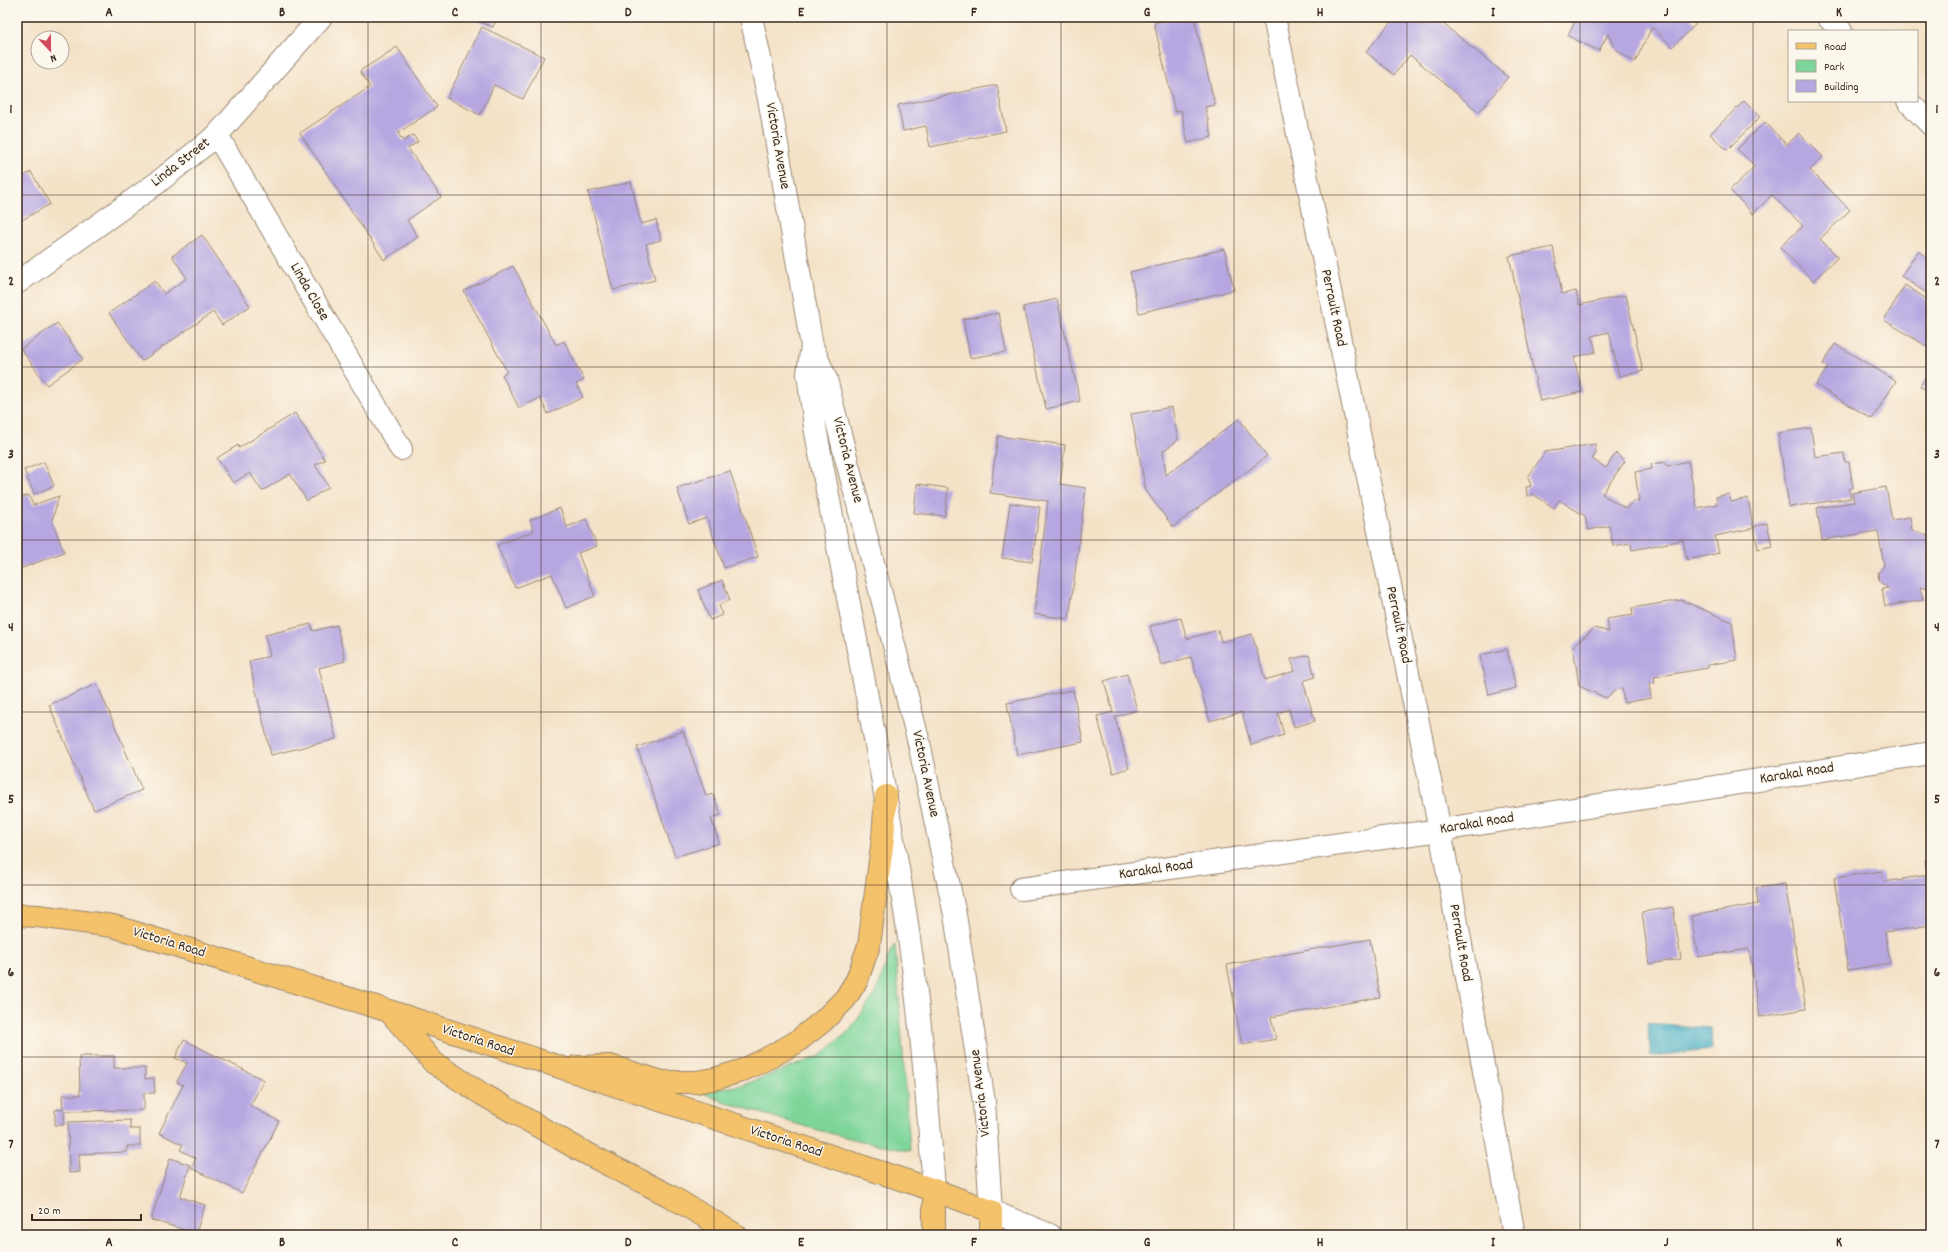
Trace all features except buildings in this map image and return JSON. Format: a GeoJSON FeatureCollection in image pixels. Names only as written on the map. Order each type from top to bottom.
{"type":"FeatureCollection","features":[{"type":"Feature","properties":{"kind":"main road"},"geometry":{"type":"LineString","coordinates":[[561,1068],[610,1066],[662,1082],[696,1082],[741,1071],[766,1059],[795,1043],[823,1021],[845,999],[853,986],[869,945],[883,838],[886,796]]}},
{"type":"Feature","properties":{"kind":"main road","name":"Victoria Road"},"geometry":{"type":"LineString","coordinates":[[17,915],[38,916],[113,926],[389,1011],[934,1190],[991,1211]]}},
{"type":"Feature","properties":{"kind":"main road"},"geometry":{"type":"LineString","coordinates":[[389,1011],[434,1063],[470,1086],[580,1150],[670,1196],[736,1235]]}},
{"type":"Feature","properties":{"kind":"main road"},"geometry":{"type":"LineString","coordinates":[[934,1190],[934,1235]]}},
{"type":"Feature","properties":{"kind":"main road"},"geometry":{"type":"LineString","coordinates":[[991,1211],[991,1235]]}},
{"type":"Feature","properties":{"kind":"street","name":"Linda Street"},"geometry":{"type":"LineString","coordinates":[[17,283],[157,183],[216,135],[321,17]]}},
{"type":"Feature","properties":{"kind":"street","name":"Victoria Avenue"},"geometry":{"type":"LineString","coordinates":[[750,17],[770,104],[812,346],[826,379],[917,736],[952,900],[984,1102],[991,1211]]}},
{"type":"Feature","properties":{"kind":"street","name":"Perrault Road"},"geometry":{"type":"LineString","coordinates":[[1274,17],[1440,830],[1514,1235]]}},
{"type":"Feature","properties":{"kind":"street"},"geometry":{"type":"LineString","coordinates":[[1828,17],[1840,30]]}},
{"type":"Feature","properties":{"kind":"street"},"geometry":{"type":"LineString","coordinates":[[1909,102],[1931,125]]}},
{"type":"Feature","properties":{"kind":"street","name":"Linda Close"},"geometry":{"type":"LineString","coordinates":[[216,135],[401,449]]}},
{"type":"Feature","properties":{"kind":"street","name":"Victoria Avenue"},"geometry":{"type":"LineString","coordinates":[[812,346],[808,373],[815,427],[886,796],[910,949],[928,1107],[934,1190]]}},
{"type":"Feature","properties":{"kind":"street","name":"Karakal Road"},"geometry":{"type":"LineString","coordinates":[[1021,889],[1440,830],[1931,753]]}},
{"type":"Feature","properties":{"kind":"street"},"geometry":{"type":"LineString","coordinates":[[991,1211],[1050,1235]]}},
{"type":"Feature","properties":{"kind":"green space"},"geometry":{"type":"Polygon","coordinates":[[[895,944],[910,1151],[836,1135],[800,1125],[731,1104],[700,1091],[743,1085],[820,1056],[850,1030],[877,991],[889,954],[895,944]]]}},
{"type":"Feature","properties":{"kind":"water"},"geometry":{"type":"Polygon","coordinates":[[[1647,1023],[1711,1028],[1712,1050],[1651,1056],[1647,1023]]]}}]}
